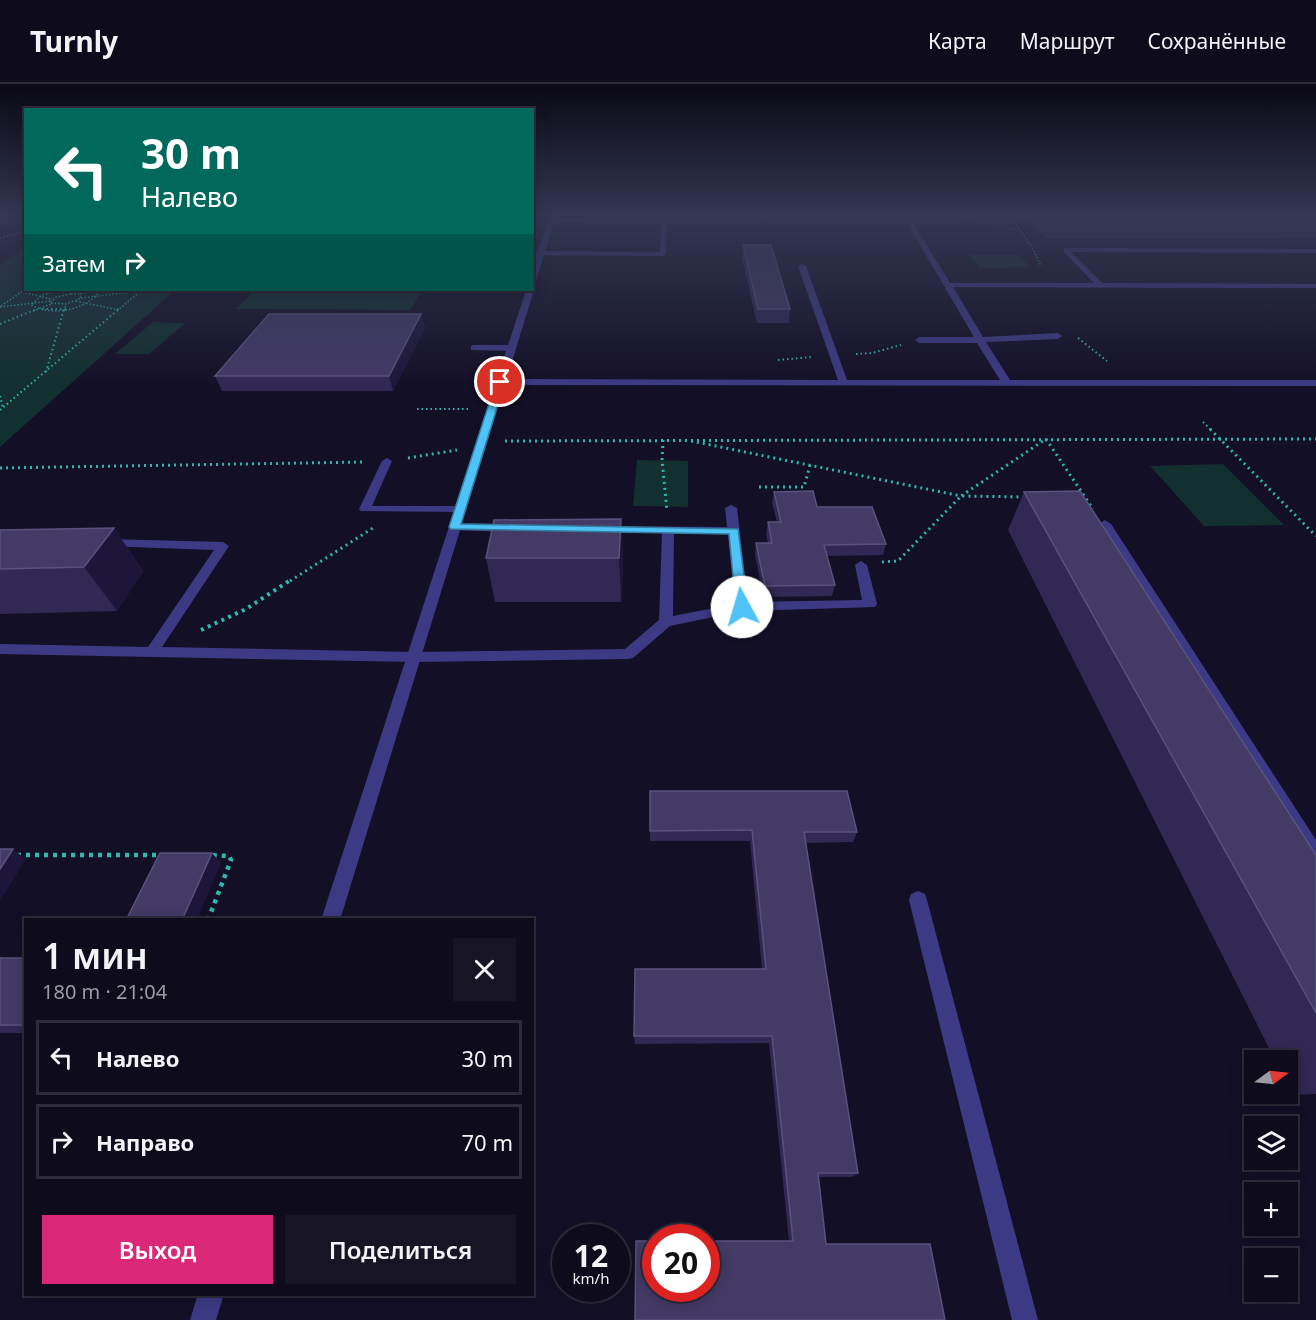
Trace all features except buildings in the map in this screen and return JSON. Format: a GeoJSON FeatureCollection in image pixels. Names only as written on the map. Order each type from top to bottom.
{"type":"FeatureCollection","features":[{"type":"Feature","properties":{"kind":"street"},"geometry":{"type":"LineString","coordinates":[[805,274],[843,383]]}},
{"type":"Feature","properties":{"kind":"street"},"geometry":{"type":"LineString","coordinates":[[941,274],[1007,383]]}},
{"type":"Feature","properties":{"kind":"street"},"geometry":{"type":"LineString","coordinates":[[1089,274],[1100,285]]}},
{"type":"Feature","properties":{"kind":"street"},"geometry":{"type":"LineString","coordinates":[[948,285],[1316,286]]}},
{"type":"Feature","properties":{"kind":"street"},"geometry":{"type":"LineString","coordinates":[[331,918],[530,291]]}},
{"type":"Feature","properties":{"kind":"street"},"geometry":{"type":"LineString","coordinates":[[920,340],[1058,336]]}},
{"type":"Feature","properties":{"kind":"street"},"geometry":{"type":"LineString","coordinates":[[474,348],[511,348]]}},
{"type":"Feature","properties":{"kind":"street"},"geometry":{"type":"LineString","coordinates":[[500,382],[1316,383]]}},
{"type":"Feature","properties":{"kind":"street"},"geometry":{"type":"LineString","coordinates":[[387,461],[365,509],[460,509]]}},
{"type":"Feature","properties":{"kind":"street"},"geometry":{"type":"LineString","coordinates":[[731,508],[742,607]]}},
{"type":"Feature","properties":{"kind":"street"},"geometry":{"type":"LineString","coordinates":[[1105,524],[1316,855]]}},
{"type":"Feature","properties":{"kind":"street"},"geometry":{"type":"LineString","coordinates":[[454,527],[526,528]]}},
{"type":"Feature","properties":{"kind":"street"},"geometry":{"type":"LineString","coordinates":[[585,529],[734,531]]}},
{"type":"Feature","properties":{"kind":"street"},"geometry":{"type":"LineString","coordinates":[[666,622],[668,530]]}},
{"type":"Feature","properties":{"kind":"street"},"geometry":{"type":"LineString","coordinates":[[97,543],[223,546],[151,652]]}},
{"type":"Feature","properties":{"kind":"street"},"geometry":{"type":"LineString","coordinates":[[0,649],[414,657],[628,654],[666,622],[742,607],[870,604],[861,565]]}},
{"type":"Feature","properties":{"kind":"street"},"geometry":{"type":"LineString","coordinates":[[918,900],[1025,1320]]}},
{"type":"Feature","properties":{"kind":"street"},"geometry":{"type":"LineString","coordinates":[[203,1320],[210,1296]]}},
{"type":"Feature","properties":{"kind":"path"},"geometry":{"type":"LineString","coordinates":[[32,303],[41,296],[58,291]]}},
{"type":"Feature","properties":{"kind":"path"},"geometry":{"type":"LineString","coordinates":[[0,307],[22,292],[66,304],[92,291]]}},
{"type":"Feature","properties":{"kind":"path"},"geometry":{"type":"LineString","coordinates":[[96,291],[99,292],[98,296]]}},
{"type":"Feature","properties":{"kind":"path"},"geometry":{"type":"LineString","coordinates":[[0,324],[38,310],[66,294],[98,296],[134,291]]}},
{"type":"Feature","properties":{"kind":"path"},"geometry":{"type":"LineString","coordinates":[[2,409],[140,291]]}},
{"type":"Feature","properties":{"kind":"path"},"geometry":{"type":"LineString","coordinates":[[32,303],[33,308],[38,310],[64,310],[87,303],[98,296]]}},
{"type":"Feature","properties":{"kind":"path"},"geometry":{"type":"LineString","coordinates":[[0,307],[51,301]]}},
{"type":"Feature","properties":{"kind":"path"},"geometry":{"type":"LineString","coordinates":[[75,301],[119,310]]}},
{"type":"Feature","properties":{"kind":"path"},"geometry":{"type":"LineString","coordinates":[[46,372],[66,304]]}},
{"type":"Feature","properties":{"kind":"path"},"geometry":{"type":"LineString","coordinates":[[848,355],[872,353],[920,340]]}},
{"type":"Feature","properties":{"kind":"path"},"geometry":{"type":"LineString","coordinates":[[778,360],[813,357]]}},
{"type":"Feature","properties":{"kind":"path"},"geometry":{"type":"LineString","coordinates":[[0,396],[2,409]]}},
{"type":"Feature","properties":{"kind":"path"},"geometry":{"type":"LineString","coordinates":[[417,409],[480,409]]}},
{"type":"Feature","properties":{"kind":"path"},"geometry":{"type":"LineString","coordinates":[[1203,422],[1316,536]]}},
{"type":"Feature","properties":{"kind":"path"},"geometry":{"type":"LineString","coordinates":[[861,565],[898,561],[961,496],[1046,439]]}},
{"type":"Feature","properties":{"kind":"path"},"geometry":{"type":"LineString","coordinates":[[1046,439],[1084,498],[1105,524]]}},
{"type":"Feature","properties":{"kind":"path"},"geometry":{"type":"LineString","coordinates":[[0,468],[387,461],[449,453],[482,442],[1316,439]]}},
{"type":"Feature","properties":{"kind":"path"},"geometry":{"type":"LineString","coordinates":[[663,440],[662,460],[668,530]]}},
{"type":"Feature","properties":{"kind":"path"},"geometry":{"type":"LineString","coordinates":[[683,440],[961,496],[1028,497]]}},
{"type":"Feature","properties":{"kind":"path"},"geometry":{"type":"LineString","coordinates":[[759,487],[804,487],[810,465]]}},
{"type":"Feature","properties":{"kind":"path"},"geometry":{"type":"LineString","coordinates":[[1073,498],[1084,498]]}},
{"type":"Feature","properties":{"kind":"path"},"geometry":{"type":"LineString","coordinates":[[193,633],[246,609],[377,526],[419,509]]}},
{"type":"Feature","properties":{"kind":"path"},"geometry":{"type":"LineString","coordinates":[[12,855],[165,855]]}},
{"type":"Feature","properties":{"kind":"path"},"geometry":{"type":"LineString","coordinates":[[201,855],[224,855],[231,860],[209,918]]}},
{"type":"Feature","properties":{"kind":"green space"},"geometry":{"type":"Polygon","coordinates":[[[0,274],[24,274],[24,291],[174,291],[0,447],[0,274]]]}},
{"type":"Feature","properties":{"kind":"green space"},"geometry":{"type":"Polygon","coordinates":[[[254,291],[421,291],[410,310],[236,309],[254,291]]]}},
{"type":"Feature","properties":{"kind":"green space"},"geometry":{"type":"Polygon","coordinates":[[[153,322],[185,323],[149,354],[115,354],[153,322]]]}},
{"type":"Feature","properties":{"kind":"green space"},"geometry":{"type":"Polygon","coordinates":[[[637,460],[688,461],[688,507],[633,506],[637,460]]]}},
{"type":"Feature","properties":{"kind":"green space"},"geometry":{"type":"Polygon","coordinates":[[[1223,464],[1284,525],[1204,526],[1150,466],[1223,464]]]}},
{"type":"Feature","properties":{"kind":"route"},"geometry":{"type":"LineString","coordinates":[[500,382],[454,527],[734,531],[742,607]]}}]}
